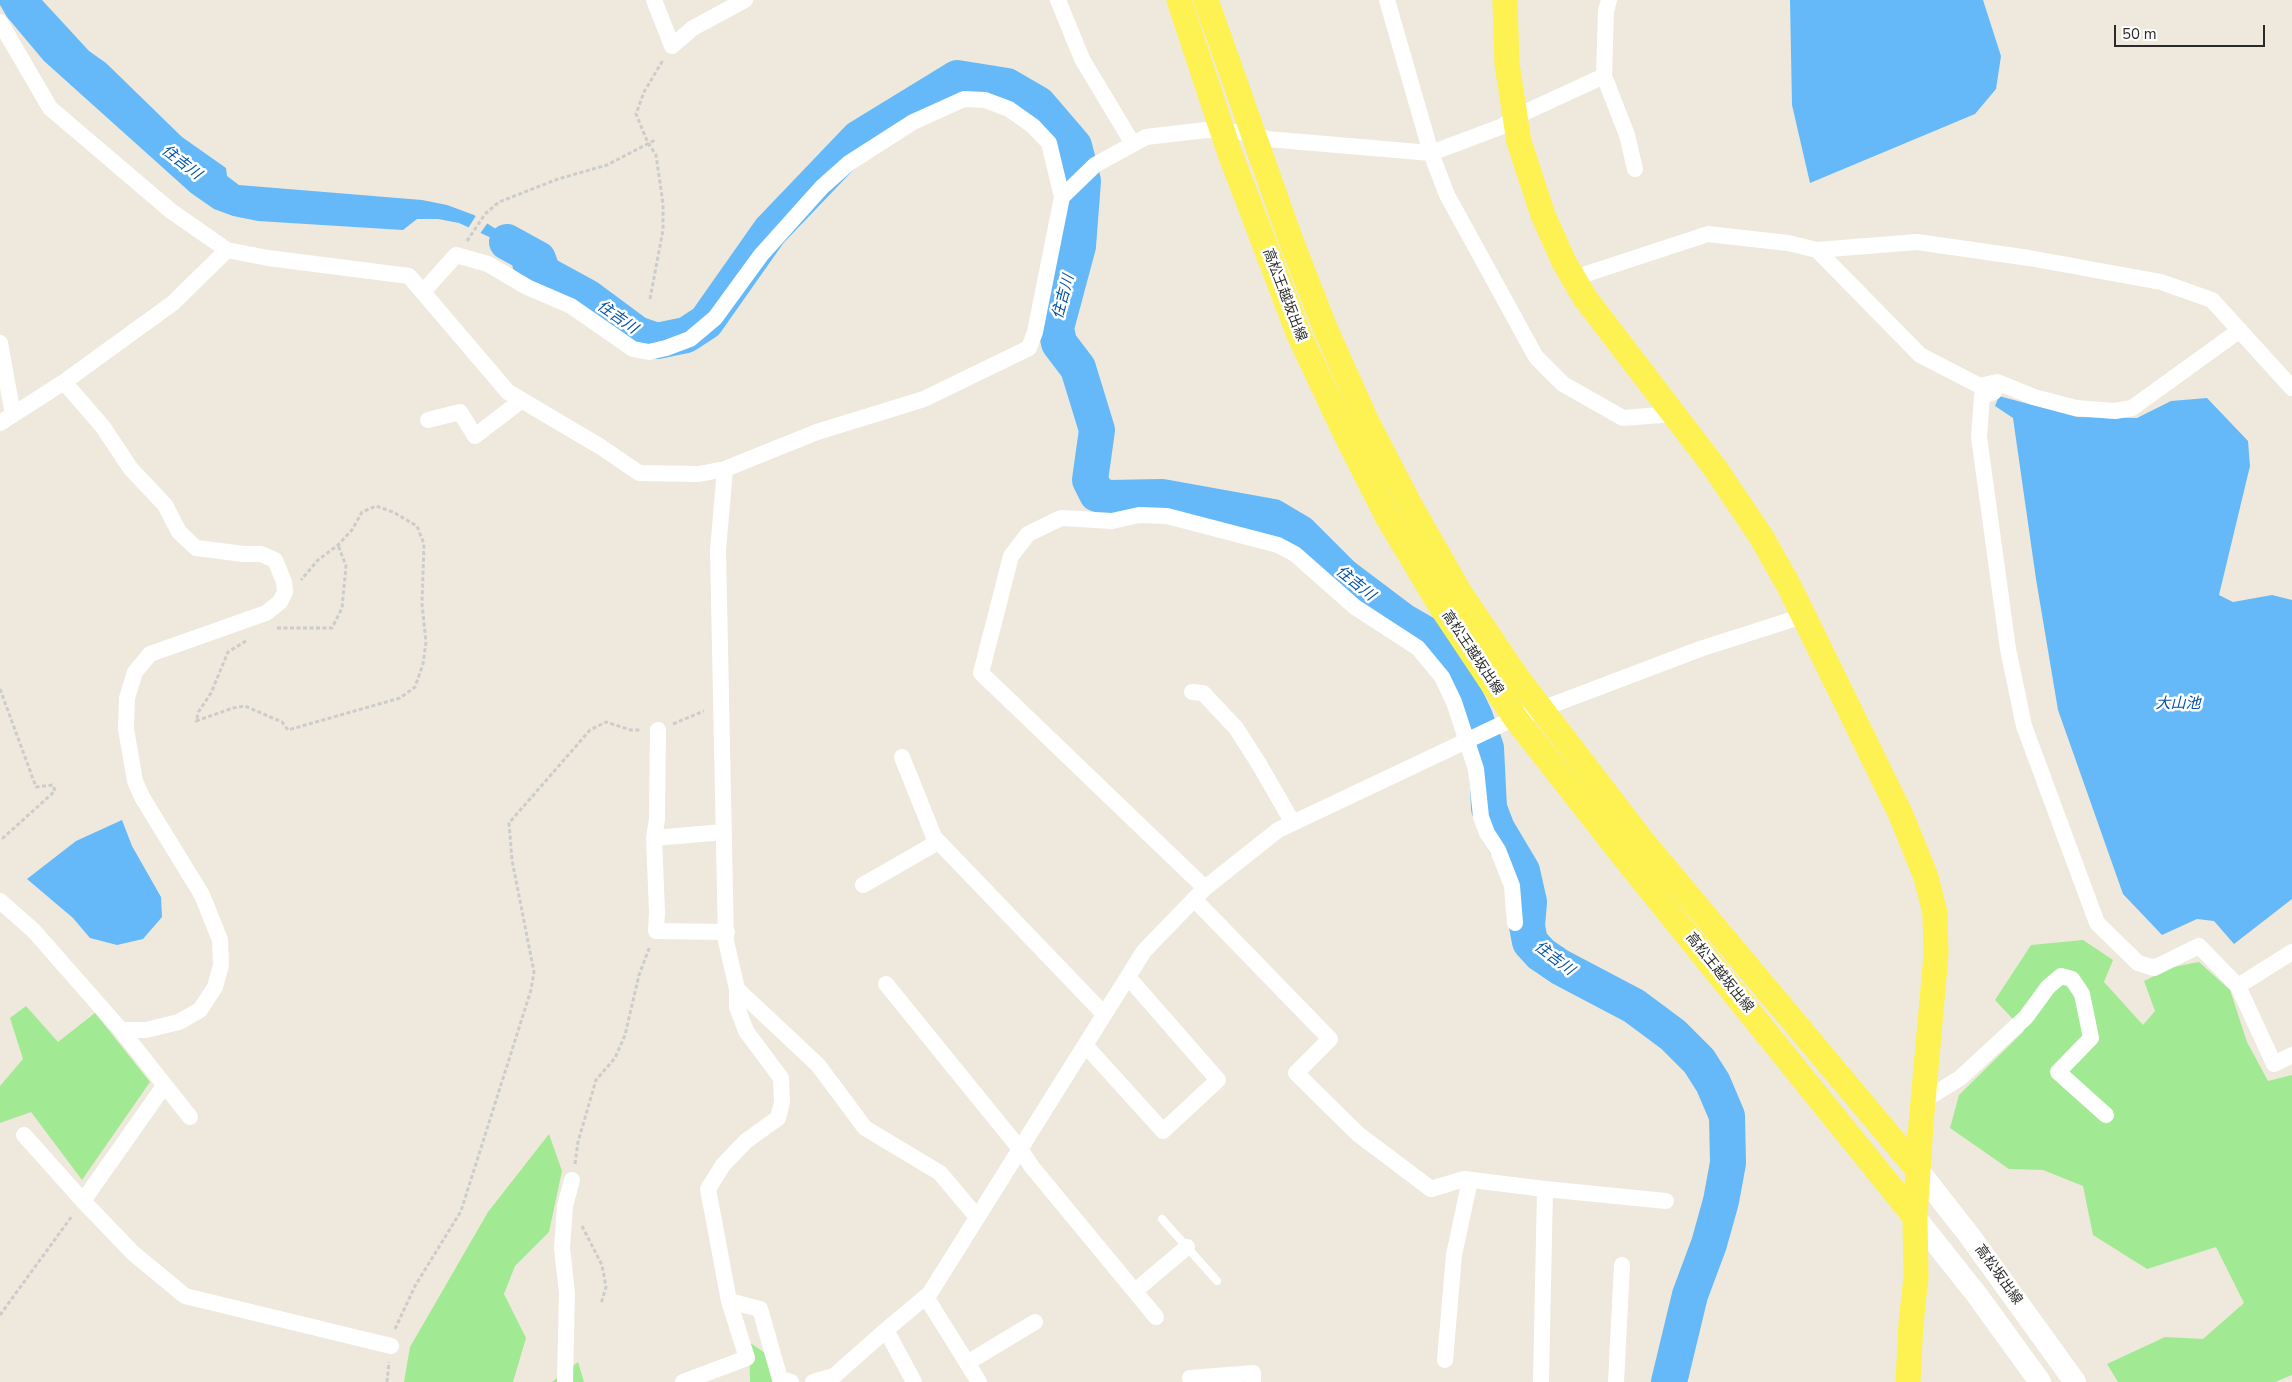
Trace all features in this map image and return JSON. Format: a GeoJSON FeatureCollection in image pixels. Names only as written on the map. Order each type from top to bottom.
{"type":"FeatureCollection","features":[{"type":"Feature","properties":{"kind":"main road","name":"高松王越坂出線"},"geometry":{"type":"LineString","coordinates":[[1179,0],[1223,131],[1299,335],[1344,431],[1388,518],[1440,605],[1516,719],[1915,1217]]}},
{"type":"Feature","properties":{"kind":"main road","name":"高松王越坂出線"},"geometry":{"type":"LineString","coordinates":[[1206,0],[1252,133],[1322,319],[1367,422],[1411,507],[1460,593],[1516,676],[1644,843],[1918,1170]]}},
{"type":"Feature","properties":{"kind":"main road"},"geometry":{"type":"LineString","coordinates":[[1505,0],[1507,64],[1519,142],[1540,206],[1574,278],[1616,341],[1738,501],[1762,538],[1804,616],[1902,815],[1926,877],[1935,913],[1936,955],[1918,1170],[1915,1217],[1916,1278],[1911,1323],[1908,1382]]}},
{"type":"Feature","properties":{"kind":"main road","name":"高松坂出線"},"geometry":{"type":"LineString","coordinates":[[1918,1170],[1969,1236],[2074,1382]]}},
{"type":"Feature","properties":{"kind":"main road","name":"高松坂出線"},"geometry":{"type":"LineString","coordinates":[[1915,1217],[1977,1295],[2040,1382]]}},
{"type":"Feature","properties":{"kind":"street"},"geometry":{"type":"LineString","coordinates":[[654,0],[672,46],[693,28],[745,0]]}},
{"type":"Feature","properties":{"kind":"street"},"geometry":{"type":"LineString","coordinates":[[1058,0],[1082,59],[1133,144]]}},
{"type":"Feature","properties":{"kind":"street"},"geometry":{"type":"LineString","coordinates":[[1387,0],[1431,153],[1447,195],[1536,358],[1563,384],[1623,418],[1673,414]]}},
{"type":"Feature","properties":{"kind":"street"},"geometry":{"type":"LineString","coordinates":[[1609,0],[1606,11],[1604,76],[1627,135],[1634,168]]}},
{"type":"Feature","properties":{"kind":"street"},"geometry":{"type":"LineString","coordinates":[[0,22],[50,108],[171,211],[227,250],[268,258],[409,276],[508,392],[601,447],[639,473],[698,474],[725,469],[817,432],[924,399],[1029,348],[1035,332],[1062,197],[1049,143],[1034,126],[1009,109],[985,100],[964,99],[913,122],[849,163],[822,187],[761,255],[716,318],[690,339],[666,348],[649,352],[633,349],[571,306],[526,287],[488,264],[456,255],[423,292]]}},
{"type":"Feature","properties":{"kind":"street"},"geometry":{"type":"LineString","coordinates":[[1062,197],[1095,166],[1146,137],[1206,130],[1252,133],[1267,139],[1431,153],[1503,126],[1515,117],[1604,76]]}},
{"type":"Feature","properties":{"kind":"street"},"geometry":{"type":"LineString","coordinates":[[1574,278],[1708,234],[1788,243],[1817,250],[1918,242],[2029,258],[2162,282],[2212,300],[2292,388]]}},
{"type":"Feature","properties":{"kind":"street"},"geometry":{"type":"LineString","coordinates":[[0,343],[6,419],[64,382],[173,303],[227,250]]}},
{"type":"Feature","properties":{"kind":"street"},"geometry":{"type":"LineString","coordinates":[[1817,250],[1920,355],[1980,386],[1997,382],[2034,397],[2076,408],[2115,411],[2132,408],[2240,330]]}},
{"type":"Feature","properties":{"kind":"street"},"geometry":{"type":"LineString","coordinates":[[64,382],[103,427],[132,468],[165,505],[179,532],[196,548],[244,554],[261,554],[275,560],[284,582],[285,592],[280,602],[266,613],[150,654],[136,672],[127,698],[126,729],[135,782],[142,797],[202,895],[220,940],[220,965],[215,987],[200,1010],[179,1022],[146,1030],[121,1030]]}},
{"type":"Feature","properties":{"kind":"street"},"geometry":{"type":"LineString","coordinates":[[1997,382],[1994,392],[1982,396],[1979,437],[2008,649],[2024,726],[2097,923],[2138,963],[2154,968],[2199,946],[2238,986],[2274,1064],[2292,1055]]}},
{"type":"Feature","properties":{"kind":"street"},"geometry":{"type":"LineString","coordinates":[[428,420],[460,412],[475,436],[522,400]]}},
{"type":"Feature","properties":{"kind":"street"},"geometry":{"type":"LineString","coordinates":[[683,1382],[747,1358],[729,1301],[708,1189],[723,1165],[734,1153],[746,1141],[778,1118],[782,1102],[781,1078],[746,1031],[737,1007],[736,989],[726,932],[718,550],[725,469]]}},
{"type":"Feature","properties":{"kind":"street"},"geometry":{"type":"LineString","coordinates":[[1515,923],[1512,886],[1498,850],[1487,833],[1481,817],[1471,739],[1442,677],[1418,648],[1355,607],[1295,554],[1278,545],[1167,516],[1139,515],[1112,521],[1062,518],[1028,534],[1011,556],[981,673],[1199,894],[1330,1039],[1296,1073],[1358,1134],[1431,1189],[1470,1180],[1666,1201]]}},
{"type":"Feature","properties":{"kind":"street"},"geometry":{"type":"LineString","coordinates":[[812,1382],[834,1376],[926,1297],[1144,952],[1199,894],[1278,830],[1491,729],[1700,649],[1804,616]]}},
{"type":"Feature","properties":{"kind":"street"},"geometry":{"type":"LineString","coordinates":[[1192,692],[1203,693],[1236,728],[1293,823]]}},
{"type":"Feature","properties":{"kind":"street"},"geometry":{"type":"LineString","coordinates":[[658,730],[657,818],[654,838],[658,912],[656,931],[726,932]]}},
{"type":"Feature","properties":{"kind":"street"},"geometry":{"type":"LineString","coordinates":[[902,757],[934,837],[1104,1014]]}},
{"type":"Feature","properties":{"kind":"street"},"geometry":{"type":"LineString","coordinates":[[654,838],[724,832]]}},
{"type":"Feature","properties":{"kind":"street"},"geometry":{"type":"LineString","coordinates":[[863,885],[938,842]]}},
{"type":"Feature","properties":{"kind":"street"},"geometry":{"type":"LineString","coordinates":[[0,901],[33,930],[121,1030],[190,1117]]}},
{"type":"Feature","properties":{"kind":"street"},"geometry":{"type":"LineString","coordinates":[[2238,986],[2292,952]]}},
{"type":"Feature","properties":{"kind":"street"},"geometry":{"type":"LineString","coordinates":[[1085,1045],[1163,1131],[1218,1080],[1128,976]]}},
{"type":"Feature","properties":{"kind":"street"},"geometry":{"type":"LineString","coordinates":[[1923,1101],[1960,1078],[2026,1016],[2048,987],[2061,976],[2072,979],[2082,994],[2091,1038],[2058,1072],[2106,1115]]}},
{"type":"Feature","properties":{"kind":"street"},"geometry":{"type":"LineString","coordinates":[[886,984],[1020,1149],[1032,1167],[1156,1317]]}},
{"type":"Feature","properties":{"kind":"street"},"geometry":{"type":"LineString","coordinates":[[736,989],[818,1065],[865,1128],[940,1174],[977,1217]]}},
{"type":"Feature","properties":{"kind":"street"},"geometry":{"type":"LineString","coordinates":[[83,1201],[164,1086]]}},
{"type":"Feature","properties":{"kind":"street"},"geometry":{"type":"LineString","coordinates":[[24,1135],[133,1253],[186,1296],[391,1346]]}},
{"type":"Feature","properties":{"kind":"street"},"geometry":{"type":"LineString","coordinates":[[565,1382],[567,1293],[562,1248],[565,1206],[572,1180]]}},
{"type":"Feature","properties":{"kind":"street"},"geometry":{"type":"LineString","coordinates":[[1445,1360],[1454,1255],[1470,1180]]}},
{"type":"Feature","properties":{"kind":"street"},"geometry":{"type":"LineString","coordinates":[[1541,1382],[1545,1189]]}},
{"type":"Feature","properties":{"kind":"street"},"geometry":{"type":"LineString","coordinates":[[1135,1292],[1188,1248]]}},
{"type":"Feature","properties":{"kind":"street"},"geometry":{"type":"LineString","coordinates":[[1616,1382],[1622,1266]]}},
{"type":"Feature","properties":{"kind":"street"},"geometry":{"type":"LineString","coordinates":[[926,1297],[979,1382]]}},
{"type":"Feature","properties":{"kind":"street"},"geometry":{"type":"LineString","coordinates":[[729,1301],[760,1309],[780,1379],[791,1382]]}},
{"type":"Feature","properties":{"kind":"street"},"geometry":{"type":"LineString","coordinates":[[967,1363],[1035,1322]]}},
{"type":"Feature","properties":{"kind":"street"},"geometry":{"type":"LineString","coordinates":[[886,1330],[914,1382]]}},
{"type":"Feature","properties":{"kind":"street"},"geometry":{"type":"LineString","coordinates":[[1190,1378],[1253,1373],[1253,1382]]}},
{"type":"Feature","properties":{"kind":"lane"},"geometry":{"type":"LineString","coordinates":[[1162,1219],[1217,1281]]}},
{"type":"Feature","properties":{"kind":"path"},"geometry":{"type":"LineString","coordinates":[[650,299],[663,230],[663,204],[656,155],[648,144],[636,114],[644,92],[672,46]]}},
{"type":"Feature","properties":{"kind":"path"},"geometry":{"type":"LineString","coordinates":[[466,243],[485,214],[499,202],[558,179],[607,165],[655,140]]}},
{"type":"Feature","properties":{"kind":"path"},"geometry":{"type":"LineString","coordinates":[[249,638],[228,652],[211,693],[199,711],[196,722],[233,708],[245,706],[282,722],[288,730],[400,698],[415,686],[424,664],[426,642],[422,604],[424,544],[417,526],[393,512],[376,506],[362,512],[352,530],[338,545],[318,560],[300,581],[285,592]]}},
{"type":"Feature","properties":{"kind":"path"},"geometry":{"type":"LineString","coordinates":[[270,630],[278,628],[332,628],[342,608],[346,566],[338,545]]}},
{"type":"Feature","properties":{"kind":"path"},"geometry":{"type":"LineString","coordinates":[[0,689],[36,788],[53,785],[55,790],[3,838],[0,837]]}},
{"type":"Feature","properties":{"kind":"path"},"geometry":{"type":"LineString","coordinates":[[387,1382],[393,1334],[415,1286],[461,1211],[531,990],[534,972],[512,860],[509,823],[590,730],[606,722],[631,730],[658,730],[721,704]]}},
{"type":"Feature","properties":{"kind":"path"},"geometry":{"type":"LineString","coordinates":[[572,1180],[578,1142],[596,1080],[615,1058],[625,1035],[639,975],[656,931]]}},
{"type":"Feature","properties":{"kind":"path"},"geometry":{"type":"LineString","coordinates":[[0,1315],[83,1201]]}},
{"type":"Feature","properties":{"kind":"path"},"geometry":{"type":"LineString","coordinates":[[577,1218],[602,1265],[606,1287],[601,1304]]}},
{"type":"Feature","properties":{"kind":"green space"},"geometry":{"type":"Polygon","coordinates":[[[2083,940],[2113,960],[2104,982],[2143,1025],[2155,1011],[2144,981],[2173,967],[2199,962],[2230,990],[2247,1042],[2268,1081],[2292,1075],[2292,1375],[2275,1382],[2118,1382],[2107,1364],[2165,1337],[2203,1339],[2244,1303],[2216,1247],[2147,1269],[2093,1235],[2083,1186],[2043,1170],[2009,1169],[1950,1128],[1959,1095],[2024,1031],[1995,1000],[2031,945],[2083,940]]]}},
{"type":"Feature","properties":{"kind":"green space"},"geometry":{"type":"Polygon","coordinates":[[[26,1006],[58,1042],[95,1013],[150,1082],[82,1180],[31,1112],[0,1123],[0,1086],[23,1059],[10,1018],[26,1006]]]}},
{"type":"Feature","properties":{"kind":"green space"},"geometry":{"type":"Polygon","coordinates":[[[549,1134],[562,1171],[549,1232],[515,1266],[504,1294],[526,1338],[513,1382],[404,1382],[410,1347],[488,1212],[549,1134]]]}},
{"type":"Feature","properties":{"kind":"green space"},"geometry":{"type":"Polygon","coordinates":[[[749,1342],[765,1353],[776,1382],[750,1382],[749,1342]]]}},
{"type":"Feature","properties":{"kind":"green space"},"geometry":{"type":"Polygon","coordinates":[[[578,1362],[584,1382],[552,1382],[578,1362]]]}},
{"type":"Feature","properties":{"kind":"water"},"geometry":{"type":"Polygon","coordinates":[[[0,0],[42,0],[89,51],[106,63],[182,137],[226,168],[227,176],[239,185],[422,200],[447,205],[474,215],[549,263],[535,285],[513,269],[511,256],[531,260],[513,248],[459,223],[438,219],[417,219],[403,230],[258,221],[233,216],[214,209],[191,193],[44,61],[7,17],[0,5],[0,0]]]}},
{"type":"Feature","properties":{"kind":"water"},"geometry":{"type":"Polygon","coordinates":[[[1790,0],[1983,0],[2001,56],[1996,89],[1975,114],[1810,183],[1792,105],[1790,0]]]}},
{"type":"Feature","properties":{"kind":"water","name":"大山池"},"geometry":{"type":"Polygon","coordinates":[[[1999,396],[2077,417],[2137,418],[2171,401],[2207,398],[2248,441],[2250,466],[2219,595],[2233,602],[2272,595],[2292,600],[2292,899],[2234,944],[2214,921],[2197,919],[2162,935],[2123,894],[2058,710],[2036,579],[2013,418],[1995,406],[1999,396]]]}},
{"type":"Feature","properties":{"kind":"water"},"geometry":{"type":"Polygon","coordinates":[[[122,820],[132,846],[161,897],[162,917],[143,939],[117,945],[90,938],[73,918],[27,879],[76,841],[122,820]]]}},
{"type":"Feature","properties":{"kind":"pier"},"geometry":{"type":"Polygon","coordinates":[[[477,214],[489,221],[479,235],[467,230],[477,214]]]}},
{"type":"Feature","properties":{"kind":"waterway","name":"住吉川"},"geometry":{"type":"LineString","coordinates":[[507,242],[538,259],[543,273],[587,297],[637,334],[657,341],[686,335],[706,322],[770,231],[859,138],[957,78],[1007,86],[1038,104],[1074,146],[1083,181],[1078,246],[1056,328],[1059,343],[1078,368],[1097,430],[1090,480],[1097,494],[1109,498],[1162,497],[1273,517],[1300,533],[1342,575],[1403,621],[1429,636],[1452,669],[1475,717],[1486,748],[1489,808],[1497,829],[1522,871],[1529,902],[1527,926],[1530,942],[1541,954],[1560,967],[1634,1006],[1673,1035],[1699,1061],[1713,1083],[1727,1116],[1728,1163],[1721,1201],[1709,1244],[1690,1295],[1669,1382]]}}]}
